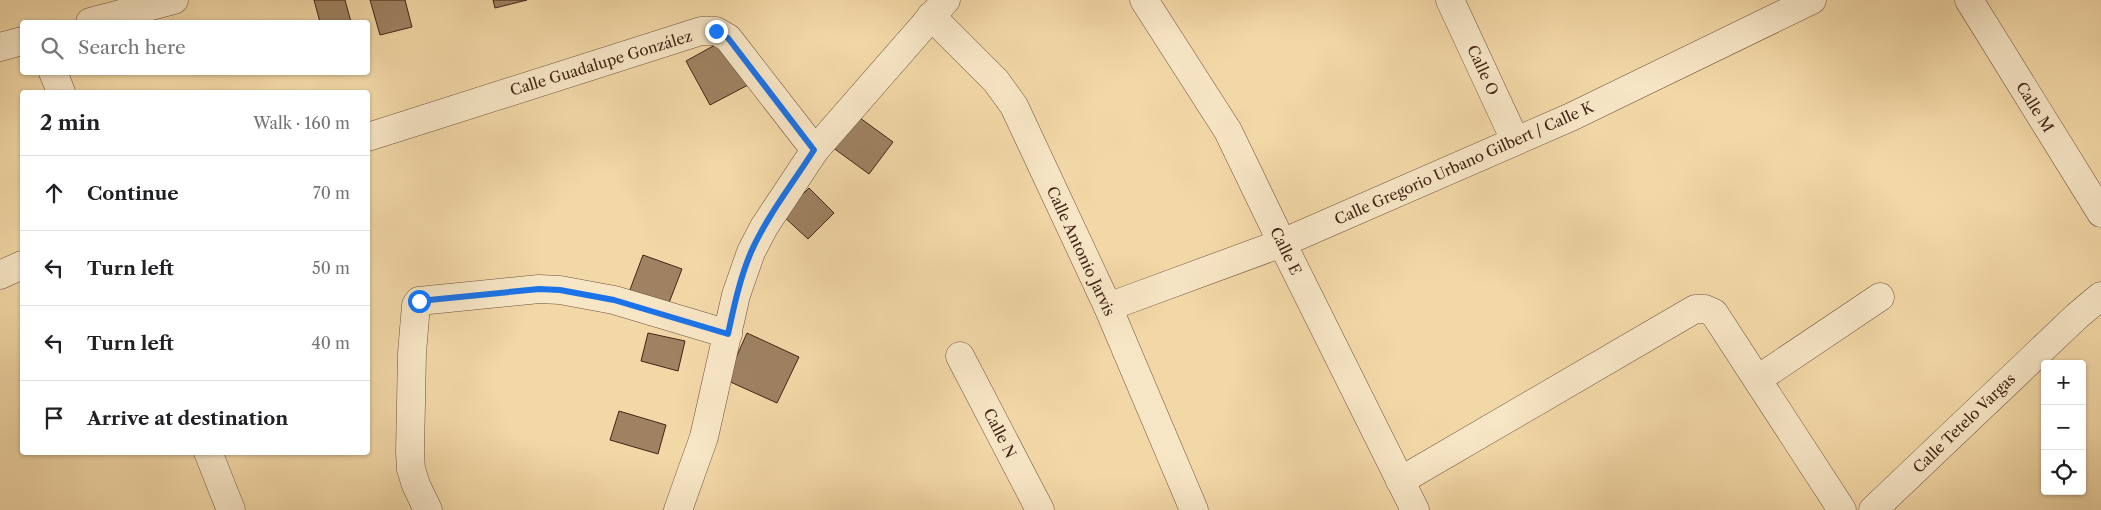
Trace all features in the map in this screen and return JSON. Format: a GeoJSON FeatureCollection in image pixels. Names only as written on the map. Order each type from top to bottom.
{"type":"FeatureCollection","features":[{"type":"Feature","properties":{"kind":"street"},"geometry":{"type":"LineString","coordinates":[[98,20],[174,0]]}},
{"type":"Feature","properties":{"kind":"street","name":"Calle E"},"geometry":{"type":"LineString","coordinates":[[1144,0],[1228,131],[1415,510]]}},
{"type":"Feature","properties":{"kind":"street","name":"Calle O"},"geometry":{"type":"LineString","coordinates":[[1450,0],[1515,140]]}},
{"type":"Feature","properties":{"kind":"street","name":"Calle Gregorio Urbano Gilbert / Calle K"},"geometry":{"type":"LineString","coordinates":[[1108,307],[1282,243],[1571,117],[1812,0]]}},
{"type":"Feature","properties":{"kind":"street","name":"Calle M"},"geometry":{"type":"LineString","coordinates":[[1969,0],[2101,213]]}},
{"type":"Feature","properties":{"kind":"street"},"geometry":{"type":"LineString","coordinates":[[678,510],[704,437],[736,295],[751,252],[764,227],[814,150],[939,8]]}},
{"type":"Feature","properties":{"kind":"street","name":"Calle Antonio Jarvis"},"geometry":{"type":"LineString","coordinates":[[939,8],[1006,92],[1108,307],[1194,510]]}},
{"type":"Feature","properties":{"kind":"street","name":"Calle Guadalupe González"},"geometry":{"type":"LineString","coordinates":[[370,136],[701,31],[716,31],[728,38],[814,150]]}},
{"type":"Feature","properties":{"kind":"street"},"geometry":{"type":"LineString","coordinates":[[0,47],[20,42]]}},
{"type":"Feature","properties":{"kind":"street"},"geometry":{"type":"LineString","coordinates":[[54,75],[60,90]]}},
{"type":"Feature","properties":{"kind":"street"},"geometry":{"type":"LineString","coordinates":[[0,275],[20,267]]}},
{"type":"Feature","properties":{"kind":"street"},"geometry":{"type":"LineString","coordinates":[[428,510],[411,469],[410,452],[412,353],[416,305],[419,301],[539,289],[560,290],[614,300],[728,334]]}},
{"type":"Feature","properties":{"kind":"street"},"geometry":{"type":"LineString","coordinates":[[1758,378],[1880,296]]}},
{"type":"Feature","properties":{"kind":"street","name":"Calle Tetelo Vargas"},"geometry":{"type":"LineString","coordinates":[[1873,510],[2101,296]]}},
{"type":"Feature","properties":{"kind":"street"},"geometry":{"type":"LineString","coordinates":[[1400,481],[1695,309],[1705,309],[1714,313],[1842,510]]}},
{"type":"Feature","properties":{"kind":"street","name":"Calle N"},"geometry":{"type":"LineString","coordinates":[[960,356],[1040,510]]}},
{"type":"Feature","properties":{"kind":"street"},"geometry":{"type":"LineString","coordinates":[[209,455],[231,510]]}},
{"type":"Feature","properties":{"kind":"building"},"geometry":{"type":"Polygon","coordinates":[[[314,0],[345,0],[350,20],[319,20],[314,0]]]}},
{"type":"Feature","properties":{"kind":"building"},"geometry":{"type":"Polygon","coordinates":[[[370,0],[405,0],[412,27],[380,35],[370,0]]]}},
{"type":"Feature","properties":{"kind":"building"},"geometry":{"type":"Polygon","coordinates":[[[493,0],[527,0],[495,8],[493,0]]]}},
{"type":"Feature","properties":{"kind":"building"},"geometry":{"type":"Polygon","coordinates":[[[724,40],[748,85],[710,105],[686,61],[724,40]]]}},
{"type":"Feature","properties":{"kind":"building"},"geometry":{"type":"Polygon","coordinates":[[[856,115],[893,142],[869,174],[832,147],[856,115]]]}},
{"type":"Feature","properties":{"kind":"building"},"geometry":{"type":"Polygon","coordinates":[[[809,188],[834,213],[808,239],[782,215],[809,188]]]}},
{"type":"Feature","properties":{"kind":"building"},"geometry":{"type":"Polygon","coordinates":[[[643,255],[682,269],[667,308],[628,295],[643,255]]]}},
{"type":"Feature","properties":{"kind":"building"},"geometry":{"type":"Polygon","coordinates":[[[648,333],[685,341],[678,371],[641,361],[648,333]]]}},
{"type":"Feature","properties":{"kind":"building"},"geometry":{"type":"Polygon","coordinates":[[[747,333],[799,357],[777,403],[726,380],[747,333]]]}},
{"type":"Feature","properties":{"kind":"building"},"geometry":{"type":"Polygon","coordinates":[[[619,411],[666,425],[658,454],[610,440],[619,411]]]}},
{"type":"Feature","properties":{"kind":"route"},"geometry":{"type":"LineString","coordinates":[[419,301],[539,289],[560,290],[614,300],[728,334],[736,295],[751,252],[764,227],[814,150],[728,38],[716,31]]}}]}
